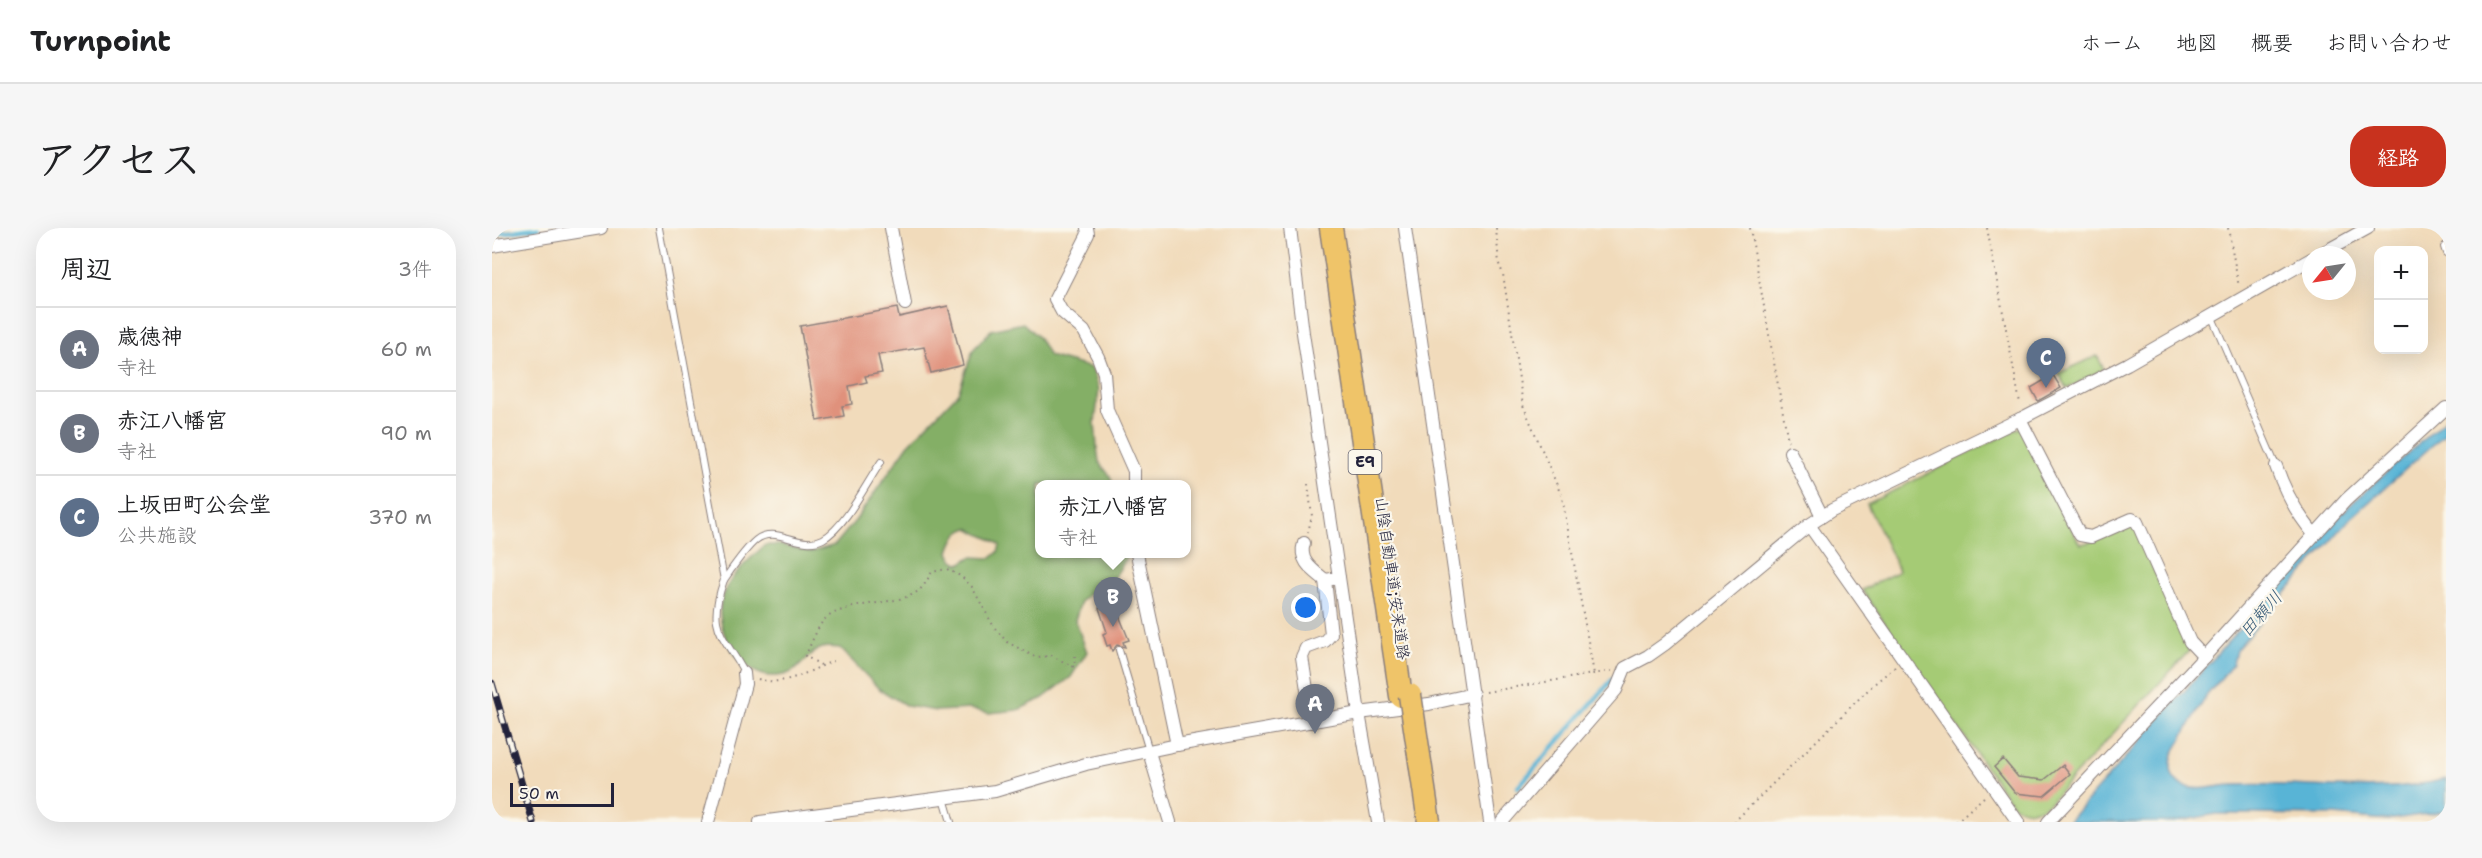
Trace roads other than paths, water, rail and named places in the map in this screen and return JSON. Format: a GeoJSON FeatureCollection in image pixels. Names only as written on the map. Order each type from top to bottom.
{"type":"FeatureCollection","features":[{"type":"Feature","properties":{"kind":"highway","name":"山陰自動車道;安来道路"},"geometry":{"type":"LineString","coordinates":[[1331,228],[1406,695],[1429,822]]}},
{"type":"Feature","properties":{"kind":"highway","name":"山陰自動車道;安来道路"},"geometry":{"type":"LineString","coordinates":[[1341,228],[1406,695],[1418,822]]}},
{"type":"Feature","properties":{"kind":"street"},"geometry":{"type":"LineString","coordinates":[[492,246],[601,228]]}},
{"type":"Feature","properties":{"kind":"street"},"geometry":{"type":"LineString","coordinates":[[891,228],[905,304]]}},
{"type":"Feature","properties":{"kind":"street"},"geometry":{"type":"LineString","coordinates":[[1087,228],[1088,234],[1055,298],[1062,312],[1084,332],[1095,351],[1104,373],[1107,410],[1134,471],[1134,480]]}},
{"type":"Feature","properties":{"kind":"street"},"geometry":{"type":"LineString","coordinates":[[1290,228],[1339,578],[1378,822]]}},
{"type":"Feature","properties":{"kind":"street"},"geometry":{"type":"LineString","coordinates":[[1405,228],[1490,822]]}},
{"type":"Feature","properties":{"kind":"street"},"geometry":{"type":"LineString","coordinates":[[2335,246],[2368,228]]}},
{"type":"Feature","properties":{"kind":"street"},"geometry":{"type":"LineString","coordinates":[[1502,822],[1616,690],[1625,668],[1665,644],[1809,525],[1822,516],[2127,364],[2302,264]]}},
{"type":"Feature","properties":{"kind":"street"},"geometry":{"type":"LineString","coordinates":[[2048,822],[2204,657],[2346,500],[2446,408]]}},
{"type":"Feature","properties":{"kind":"street"},"geometry":{"type":"LineString","coordinates":[[2021,418],[2080,536],[2091,537],[2132,519],[2138,522],[2190,642],[2204,657]]}},
{"type":"Feature","properties":{"kind":"street"},"geometry":{"type":"LineString","coordinates":[[1790,452],[1822,516]]}},
{"type":"Feature","properties":{"kind":"street"},"geometry":{"type":"LineString","coordinates":[[2276,466],[2285,491],[2299,516],[2314,534]]}},
{"type":"Feature","properties":{"kind":"street"},"geometry":{"type":"LineString","coordinates":[[1809,525],[2018,822]]}},
{"type":"Feature","properties":{"kind":"street"},"geometry":{"type":"LineString","coordinates":[[1304,543],[1302,555],[1304,560],[1326,580],[1331,634],[1325,641],[1306,648],[1302,657],[1312,722]]}},
{"type":"Feature","properties":{"kind":"street"},"geometry":{"type":"LineString","coordinates":[[1138,558],[1177,745]]}},
{"type":"Feature","properties":{"kind":"street"},"geometry":{"type":"LineString","coordinates":[[1326,580],[1339,578]]}},
{"type":"Feature","properties":{"kind":"street"},"geometry":{"type":"LineString","coordinates":[[708,822],[745,684],[744,673]]}},
{"type":"Feature","properties":{"kind":"street"},"geometry":{"type":"LineString","coordinates":[[760,822],[995,791],[1086,764],[1177,745],[1359,713],[1429,704],[1473,694]]}},
{"type":"Feature","properties":{"kind":"street"},"geometry":{"type":"LineString","coordinates":[[1149,752],[1170,822]]}},
{"type":"Feature","properties":{"kind":"lane"},"geometry":{"type":"LineString","coordinates":[[659,228],[724,580]]}},
{"type":"Feature","properties":{"kind":"lane"},"geometry":{"type":"LineString","coordinates":[[2446,245],[2444,247],[2446,253]]}},
{"type":"Feature","properties":{"kind":"lane"},"geometry":{"type":"LineString","coordinates":[[2211,315],[2276,466]]}},
{"type":"Feature","properties":{"kind":"lane"},"geometry":{"type":"LineString","coordinates":[[744,673],[719,634],[718,597],[724,580],[750,546],[764,536],[771,534],[808,543],[825,538],[846,516],[881,462]]}},
{"type":"Feature","properties":{"kind":"lane"},"geometry":{"type":"LineString","coordinates":[[1119,650],[1149,752]]}},
{"type":"Feature","properties":{"kind":"lane"},"geometry":{"type":"LineString","coordinates":[[944,798],[951,822]]}},
{"type":"Feature","properties":{"kind":"water","name":"田頼川"},"geometry":{"type":"Polygon","coordinates":[[[2446,419],[2446,433],[2349,520],[2236,650],[2233,664],[2207,695],[2173,754],[2171,768],[2178,782],[2194,788],[2259,784],[2366,788],[2419,784],[2446,779],[2446,811],[2387,820],[2334,815],[2216,814],[2174,822],[2068,822],[2348,507],[2446,419]]]}},
{"type":"Feature","properties":{"kind":"waterway"},"geometry":{"type":"LineString","coordinates":[[492,234],[538,228]]}},
{"type":"Feature","properties":{"kind":"waterway"},"geometry":{"type":"LineString","coordinates":[[1518,787],[1612,680]]}},
{"type":"Feature","properties":{"kind":"railway"},"geometry":{"type":"LineString","coordinates":[[492,683],[533,822]]}},
{"type":"Feature","properties":{"kind":"place","name":"上坂田町公会堂"},"geometry":{"type":"Point","coordinates":[2046,388]}},
{"type":"Feature","properties":{"kind":"place","name":"赤江八幡宮"},"geometry":{"type":"Point","coordinates":[1113,627]}},
{"type":"Feature","properties":{"kind":"place","name":"歳徳神"},"geometry":{"type":"Point","coordinates":[1315,734]}}]}
